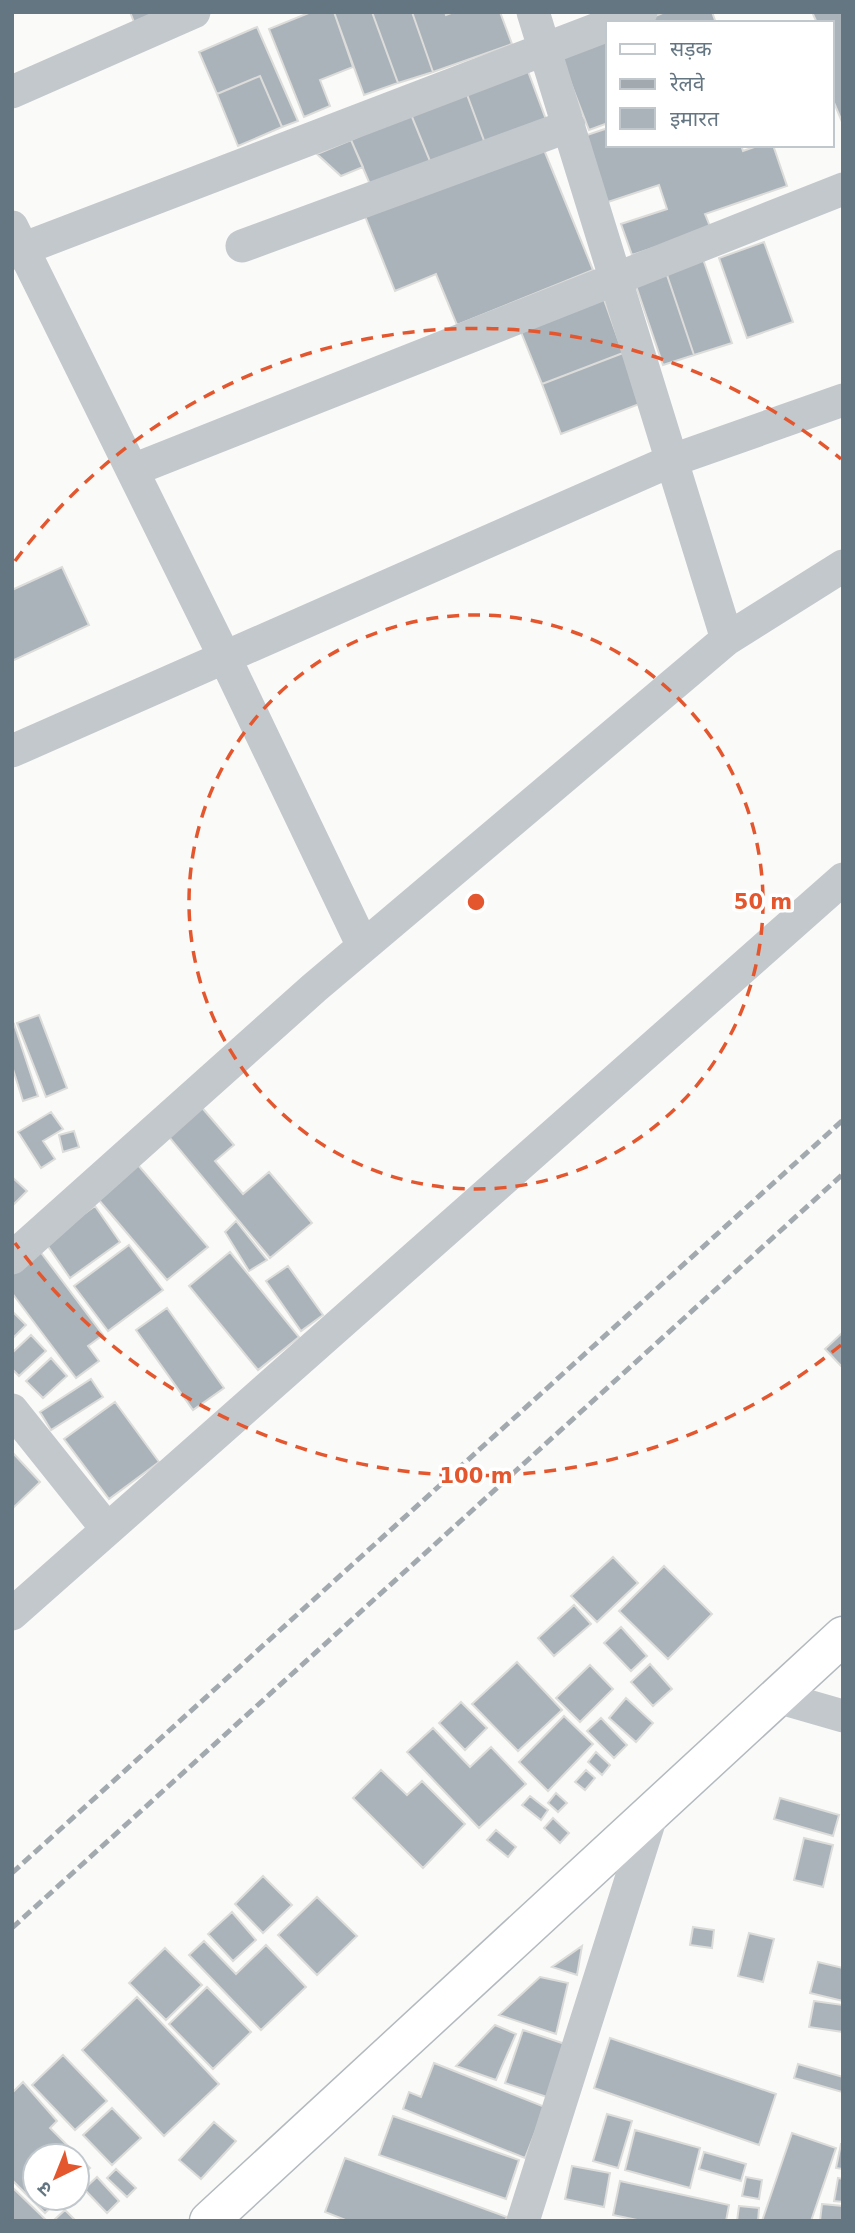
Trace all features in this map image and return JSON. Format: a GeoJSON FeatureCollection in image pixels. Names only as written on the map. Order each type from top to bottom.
{"type":"FeatureCollection","features":[{"type":"Feature","properties":{"kind":"street"},"geometry":{"type":"LineString","coordinates":[[12,92],[194,12]]}},
{"type":"Feature","properties":{"kind":"street"},"geometry":{"type":"LineString","coordinates":[[533,12],[727,639]]}},
{"type":"Feature","properties":{"kind":"street"},"geometry":{"type":"LineString","coordinates":[[619,21],[641,12]]}},
{"type":"Feature","properties":{"kind":"street"},"geometry":{"type":"LineString","coordinates":[[363,946],[225,658],[16,243],[606,26]]}},
{"type":"Feature","properties":{"kind":"street"},"geometry":{"type":"LineString","coordinates":[[242,246],[569,126]]}},
{"type":"Feature","properties":{"kind":"street"},"geometry":{"type":"LineString","coordinates":[[132,470],[843,189]]}},
{"type":"Feature","properties":{"kind":"street"},"geometry":{"type":"LineString","coordinates":[[12,751],[673,460],[843,400]]}},
{"type":"Feature","properties":{"kind":"street"},"geometry":{"type":"LineString","coordinates":[[12,1258],[363,946],[727,639],[843,566]]}},
{"type":"Feature","properties":{"kind":"street"},"geometry":{"type":"LineString","coordinates":[[12,1614],[843,879]]}},
{"type":"Feature","properties":{"kind":"street"},"geometry":{"type":"LineString","coordinates":[[12,1410],[107,1529]]}},
{"type":"Feature","properties":{"kind":"street"},"geometry":{"type":"LineString","coordinates":[[209,2221],[843,1636]]}},
{"type":"Feature","properties":{"kind":"street"},"geometry":{"type":"LineString","coordinates":[[777,1697],[843,1716]]}},
{"type":"Feature","properties":{"kind":"street"},"geometry":{"type":"LineString","coordinates":[[523,2221],[653,1810]]}},
{"type":"Feature","properties":{"kind":"building"},"geometry":{"type":"Polygon","coordinates":[[[130,12],[172,12],[136,27],[130,12]]]}},
{"type":"Feature","properties":{"kind":"building"},"geometry":{"type":"Polygon","coordinates":[[[311,12],[334,12],[353,67],[320,80],[330,106],[304,117],[269,29],[311,12]]]}},
{"type":"Feature","properties":{"kind":"building"},"geometry":{"type":"Polygon","coordinates":[[[334,12],[372,12],[398,83],[364,95],[334,12]]]}},
{"type":"Feature","properties":{"kind":"building"},"geometry":{"type":"Polygon","coordinates":[[[372,12],[412,12],[433,72],[398,83],[372,12]]]}},
{"type":"Feature","properties":{"kind":"building"},"geometry":{"type":"Polygon","coordinates":[[[412,12],[445,12],[446,15],[454,12],[500,12],[512,44],[433,72],[412,12]]]}},
{"type":"Feature","properties":{"kind":"building"},"geometry":{"type":"Polygon","coordinates":[[[665,12],[712,12],[715,21],[643,21],[665,12]]]}},
{"type":"Feature","properties":{"kind":"building"},"geometry":{"type":"Polygon","coordinates":[[[812,12],[843,12],[843,124],[834,103],[834,21],[816,21],[812,12]]]}},
{"type":"Feature","properties":{"kind":"building"},"geometry":{"type":"Polygon","coordinates":[[[257,27],[298,121],[282,127],[260,76],[217,94],[199,52],[257,27]]]}},
{"type":"Feature","properties":{"kind":"building"},"geometry":{"type":"Polygon","coordinates":[[[606,35],[606,124],[589,130],[560,55],[606,35]]]}},
{"type":"Feature","properties":{"kind":"building"},"geometry":{"type":"Polygon","coordinates":[[[526,66],[548,125],[486,146],[465,89],[526,66]]]}},
{"type":"Feature","properties":{"kind":"building"},"geometry":{"type":"Polygon","coordinates":[[[260,76],[282,127],[238,146],[217,94],[260,76]]]}},
{"type":"Feature","properties":{"kind":"building"},"geometry":{"type":"Polygon","coordinates":[[[465,89],[486,146],[432,166],[410,112],[465,89]]]}},
{"type":"Feature","properties":{"kind":"building"},"geometry":{"type":"Polygon","coordinates":[[[410,112],[432,166],[372,189],[351,140],[410,112]]]}},
{"type":"Feature","properties":{"kind":"building"},"geometry":{"type":"Polygon","coordinates":[[[606,129],[606,147],[742,147],[743,151],[754,147],[774,147],[787,186],[705,214],[711,229],[632,255],[621,224],[667,209],[659,185],[605,203],[581,137],[606,129]]]}},
{"type":"Feature","properties":{"kind":"building"},"geometry":{"type":"Polygon","coordinates":[[[351,140],[363,167],[341,176],[317,154],[351,140]]]}},
{"type":"Feature","properties":{"kind":"building"},"geometry":{"type":"Polygon","coordinates":[[[540,140],[593,270],[457,325],[436,274],[395,291],[363,211],[540,140]]]}},
{"type":"Feature","properties":{"kind":"building"},"geometry":{"type":"Polygon","coordinates":[[[764,242],[793,322],[747,338],[719,258],[764,242]]]}},
{"type":"Feature","properties":{"kind":"building"},"geometry":{"type":"Polygon","coordinates":[[[703,259],[732,343],[694,355],[666,272],[703,259]]]}},
{"type":"Feature","properties":{"kind":"building"},"geometry":{"type":"Polygon","coordinates":[[[666,272],[694,355],[663,365],[635,283],[666,272]]]}},
{"type":"Feature","properties":{"kind":"building"},"geometry":{"type":"Polygon","coordinates":[[[602,294],[623,353],[542,384],[519,327],[602,294]]]}},
{"type":"Feature","properties":{"kind":"building"},"geometry":{"type":"Polygon","coordinates":[[[623,353],[642,403],[561,434],[542,384],[623,353]]]}},
{"type":"Feature","properties":{"kind":"building"},"geometry":{"type":"Polygon","coordinates":[[[62,567],[89,625],[12,661],[12,590],[62,567]]]}},
{"type":"Feature","properties":{"kind":"building"},"geometry":{"type":"Polygon","coordinates":[[[39,1015],[67,1088],[46,1097],[17,1023],[39,1015]]]}},
{"type":"Feature","properties":{"kind":"building"},"geometry":{"type":"Polygon","coordinates":[[[14,1024],[38,1096],[23,1101],[12,1066],[14,1024]]]}},
{"type":"Feature","properties":{"kind":"building"},"geometry":{"type":"Polygon","coordinates":[[[198,1103],[234,1145],[215,1161],[243,1194],[269,1172],[312,1223],[270,1258],[164,1131],[198,1103]]]}},
{"type":"Feature","properties":{"kind":"building"},"geometry":{"type":"Polygon","coordinates":[[[51,1112],[63,1129],[43,1141],[55,1159],[41,1168],[18,1132],[51,1112]]]}},
{"type":"Feature","properties":{"kind":"building"},"geometry":{"type":"Polygon","coordinates":[[[74,1131],[79,1147],[63,1152],[59,1135],[74,1131]]]}},
{"type":"Feature","properties":{"kind":"building"},"geometry":{"type":"Polygon","coordinates":[[[138,1165],[208,1247],[167,1280],[98,1199],[138,1165]]]}},
{"type":"Feature","properties":{"kind":"building"},"geometry":{"type":"Polygon","coordinates":[[[12,1177],[27,1191],[12,1206],[12,1177]]]}},
{"type":"Feature","properties":{"kind":"building"},"geometry":{"type":"Polygon","coordinates":[[[95,1206],[120,1242],[70,1278],[45,1242],[95,1206]]]}},
{"type":"Feature","properties":{"kind":"building"},"geometry":{"type":"Polygon","coordinates":[[[236,1221],[267,1260],[249,1271],[225,1232],[236,1221]]]}},
{"type":"Feature","properties":{"kind":"building"},"geometry":{"type":"Polygon","coordinates":[[[129,1245],[163,1290],[108,1331],[74,1286],[129,1245]]]}},
{"type":"Feature","properties":{"kind":"building"},"geometry":{"type":"Polygon","coordinates":[[[39,1250],[103,1335],[88,1346],[99,1361],[76,1378],[12,1293],[12,1269],[39,1250]]]}},
{"type":"Feature","properties":{"kind":"building"},"geometry":{"type":"Polygon","coordinates":[[[230,1252],[299,1337],[258,1370],[189,1286],[230,1252]]]}},
{"type":"Feature","properties":{"kind":"building"},"geometry":{"type":"Polygon","coordinates":[[[288,1266],[323,1315],[301,1331],[266,1281],[288,1266]]]}},
{"type":"Feature","properties":{"kind":"building"},"geometry":{"type":"Polygon","coordinates":[[[167,1308],[224,1388],[193,1410],[136,1330],[167,1308]]]}},
{"type":"Feature","properties":{"kind":"building"},"geometry":{"type":"Polygon","coordinates":[[[12,1311],[26,1325],[12,1339],[12,1311]]]}},
{"type":"Feature","properties":{"kind":"building"},"geometry":{"type":"Polygon","coordinates":[[[843,1332],[843,1368],[825,1349],[843,1332]]]}},
{"type":"Feature","properties":{"kind":"building"},"geometry":{"type":"Polygon","coordinates":[[[31,1335],[46,1351],[19,1376],[12,1369],[12,1353],[31,1335]]]}},
{"type":"Feature","properties":{"kind":"building"},"geometry":{"type":"Polygon","coordinates":[[[51,1358],[67,1376],[43,1398],[26,1381],[51,1358]]]}},
{"type":"Feature","properties":{"kind":"building"},"geometry":{"type":"Polygon","coordinates":[[[91,1379],[103,1397],[51,1430],[40,1412],[91,1379]]]}},
{"type":"Feature","properties":{"kind":"building"},"geometry":{"type":"Polygon","coordinates":[[[115,1402],[159,1462],[109,1499],[64,1439],[115,1402]]]}},
{"type":"Feature","properties":{"kind":"building"},"geometry":{"type":"Polygon","coordinates":[[[12,1452],[40,1482],[12,1509],[12,1452]]]}},
{"type":"Feature","properties":{"kind":"building"},"geometry":{"type":"Polygon","coordinates":[[[613,1557],[638,1583],[597,1622],[571,1596],[613,1557]]]}},
{"type":"Feature","properties":{"kind":"building"},"geometry":{"type":"Polygon","coordinates":[[[664,1566],[712,1614],[668,1659],[619,1611],[664,1566]]]}},
{"type":"Feature","properties":{"kind":"building"},"geometry":{"type":"Polygon","coordinates":[[[574,1605],[591,1624],[554,1656],[538,1638],[574,1605]]]}},
{"type":"Feature","properties":{"kind":"building"},"geometry":{"type":"Polygon","coordinates":[[[621,1627],[647,1656],[631,1671],[604,1643],[621,1627]]]}},
{"type":"Feature","properties":{"kind":"building"},"geometry":{"type":"Polygon","coordinates":[[[517,1662],[562,1710],[518,1751],[472,1704],[517,1662]]]}},
{"type":"Feature","properties":{"kind":"building"},"geometry":{"type":"Polygon","coordinates":[[[650,1664],[672,1689],[653,1706],[631,1682],[650,1664]]]}},
{"type":"Feature","properties":{"kind":"building"},"geometry":{"type":"Polygon","coordinates":[[[590,1665],[613,1689],[580,1722],[556,1698],[590,1665]]]}},
{"type":"Feature","properties":{"kind":"building"},"geometry":{"type":"Polygon","coordinates":[[[626,1698],[653,1723],[636,1742],[609,1718],[626,1698]]]}},
{"type":"Feature","properties":{"kind":"building"},"geometry":{"type":"Polygon","coordinates":[[[461,1702],[487,1728],[465,1750],[439,1723],[461,1702]]]}},
{"type":"Feature","properties":{"kind":"building"},"geometry":{"type":"Polygon","coordinates":[[[564,1716],[593,1744],[548,1791],[519,1762],[564,1716]]]}},
{"type":"Feature","properties":{"kind":"building"},"geometry":{"type":"Polygon","coordinates":[[[601,1718],[627,1745],[614,1758],[587,1731],[601,1718]]]}},
{"type":"Feature","properties":{"kind":"building"},"geometry":{"type":"Polygon","coordinates":[[[433,1728],[470,1767],[491,1747],[526,1784],[479,1828],[407,1752],[433,1728]]]}},
{"type":"Feature","properties":{"kind":"building"},"geometry":{"type":"Polygon","coordinates":[[[596,1752],[610,1765],[602,1775],[588,1762],[596,1752]]]}},
{"type":"Feature","properties":{"kind":"building"},"geometry":{"type":"Polygon","coordinates":[[[381,1770],[407,1795],[422,1781],[465,1824],[423,1868],[353,1798],[381,1770]]]}},
{"type":"Feature","properties":{"kind":"building"},"geometry":{"type":"Polygon","coordinates":[[[586,1770],[595,1778],[585,1790],[575,1782],[586,1770]]]}},
{"type":"Feature","properties":{"kind":"building"},"geometry":{"type":"Polygon","coordinates":[[[556,1793],[567,1803],[558,1812],[548,1803],[556,1793]]]}},
{"type":"Feature","properties":{"kind":"building"},"geometry":{"type":"Polygon","coordinates":[[[530,1796],[548,1810],[541,1820],[522,1805],[530,1796]]]}},
{"type":"Feature","properties":{"kind":"building"},"geometry":{"type":"Polygon","coordinates":[[[780,1798],[839,1815],[833,1836],[774,1819],[780,1798]]]}},
{"type":"Feature","properties":{"kind":"building"},"geometry":{"type":"Polygon","coordinates":[[[553,1818],[569,1833],[560,1843],[544,1828],[553,1818]]]}},
{"type":"Feature","properties":{"kind":"building"},"geometry":{"type":"Polygon","coordinates":[[[496,1830],[516,1847],[508,1857],[487,1840],[496,1830]]]}},
{"type":"Feature","properties":{"kind":"building"},"geometry":{"type":"Polygon","coordinates":[[[804,1838],[833,1845],[823,1887],[794,1880],[804,1838]]]}},
{"type":"Feature","properties":{"kind":"building"},"geometry":{"type":"Polygon","coordinates":[[[263,1876],[292,1905],[263,1933],[235,1904],[263,1876]]]}},
{"type":"Feature","properties":{"kind":"building"},"geometry":{"type":"Polygon","coordinates":[[[317,1897],[357,1936],[317,1975],[278,1935],[317,1897]]]}},
{"type":"Feature","properties":{"kind":"building"},"geometry":{"type":"Polygon","coordinates":[[[232,1912],[256,1940],[233,1961],[208,1934],[232,1912]]]}},
{"type":"Feature","properties":{"kind":"building"},"geometry":{"type":"Polygon","coordinates":[[[693,1927],[714,1930],[712,1948],[690,1945],[693,1927]]]}},
{"type":"Feature","properties":{"kind":"building"},"geometry":{"type":"Polygon","coordinates":[[[749,1933],[774,1939],[763,1982],[738,1976],[749,1933]]]}},
{"type":"Feature","properties":{"kind":"building"},"geometry":{"type":"Polygon","coordinates":[[[204,1941],[236,1974],[266,1945],[306,1987],[261,2030],[189,1955],[204,1941]]]}},
{"type":"Feature","properties":{"kind":"building"},"geometry":{"type":"Polygon","coordinates":[[[582,1946],[577,1975],[552,1967],[582,1946]]]}},
{"type":"Feature","properties":{"kind":"building"},"geometry":{"type":"Polygon","coordinates":[[[165,1948],[202,1985],[166,2020],[129,1983],[165,1948]]]}},
{"type":"Feature","properties":{"kind":"building"},"geometry":{"type":"Polygon","coordinates":[[[818,1962],[843,1968],[843,2001],[810,1993],[818,1962]]]}},
{"type":"Feature","properties":{"kind":"building"},"geometry":{"type":"Polygon","coordinates":[[[540,1977],[568,1983],[556,2034],[499,2015],[540,1977]]]}},
{"type":"Feature","properties":{"kind":"building"},"geometry":{"type":"Polygon","coordinates":[[[207,1987],[251,2032],[213,2069],[169,2024],[207,1987]]]}},
{"type":"Feature","properties":{"kind":"building"},"geometry":{"type":"Polygon","coordinates":[[[137,1997],[219,2084],[164,2136],[82,2050],[137,1997]]]}},
{"type":"Feature","properties":{"kind":"building"},"geometry":{"type":"Polygon","coordinates":[[[814,2001],[843,2005],[843,2032],[809,2027],[814,2001]]]}},
{"type":"Feature","properties":{"kind":"building"},"geometry":{"type":"Polygon","coordinates":[[[495,2025],[516,2034],[496,2080],[456,2066],[495,2025]]]}},
{"type":"Feature","properties":{"kind":"building"},"geometry":{"type":"Polygon","coordinates":[[[523,2030],[565,2044],[547,2097],[505,2083],[523,2030]]]}},
{"type":"Feature","properties":{"kind":"building"},"geometry":{"type":"Polygon","coordinates":[[[610,2038],[776,2094],[759,2145],[594,2088],[610,2038]]]}},
{"type":"Feature","properties":{"kind":"building"},"geometry":{"type":"Polygon","coordinates":[[[63,2055],[107,2101],[75,2130],[32,2085],[63,2055]]]}},
{"type":"Feature","properties":{"kind":"building"},"geometry":{"type":"Polygon","coordinates":[[[434,2063],[545,2107],[525,2158],[403,2109],[409,2092],[421,2097],[434,2063]]]}},
{"type":"Feature","properties":{"kind":"building"},"geometry":{"type":"Polygon","coordinates":[[[798,2064],[843,2077],[842,2092],[794,2078],[798,2064]]]}},
{"type":"Feature","properties":{"kind":"building"},"geometry":{"type":"Polygon","coordinates":[[[23,2082],[57,2121],[50,2128],[64,2142],[21,2142],[21,2189],[12,2180],[12,2093],[23,2082]]]}},
{"type":"Feature","properties":{"kind":"building"},"geometry":{"type":"Polygon","coordinates":[[[112,2108],[141,2138],[112,2165],[83,2135],[112,2108]]]}},
{"type":"Feature","properties":{"kind":"building"},"geometry":{"type":"Polygon","coordinates":[[[607,2114],[632,2121],[618,2168],[593,2161],[607,2114]]]}},
{"type":"Feature","properties":{"kind":"building"},"geometry":{"type":"Polygon","coordinates":[[[393,2116],[519,2160],[506,2199],[379,2155],[393,2116]]]}},
{"type":"Feature","properties":{"kind":"building"},"geometry":{"type":"Polygon","coordinates":[[[214,2122],[236,2141],[201,2179],[179,2160],[214,2122]]]}},
{"type":"Feature","properties":{"kind":"building"},"geometry":{"type":"Polygon","coordinates":[[[635,2130],[700,2148],[690,2188],[625,2170],[635,2130]]]}},
{"type":"Feature","properties":{"kind":"building"},"geometry":{"type":"Polygon","coordinates":[[[792,2133],[836,2148],[811,2221],[762,2221],[792,2133]]]}},
{"type":"Feature","properties":{"kind":"building"},"geometry":{"type":"Polygon","coordinates":[[[843,2144],[843,2169],[836,2168],[843,2144]]]}},
{"type":"Feature","properties":{"kind":"building"},"geometry":{"type":"Polygon","coordinates":[[[704,2152],[746,2164],[741,2181],[699,2169],[704,2152]]]}},
{"type":"Feature","properties":{"kind":"building"},"geometry":{"type":"Polygon","coordinates":[[[345,2158],[507,2217],[505,2221],[348,2221],[325,2212],[345,2158]]]}},
{"type":"Feature","properties":{"kind":"building"},"geometry":{"type":"Polygon","coordinates":[[[572,2166],[610,2173],[604,2207],[565,2199],[572,2166]]]}},
{"type":"Feature","properties":{"kind":"building"},"geometry":{"type":"Polygon","coordinates":[[[116,2169],[136,2188],[127,2197],[107,2178],[116,2169]]]}},
{"type":"Feature","properties":{"kind":"building"},"geometry":{"type":"Polygon","coordinates":[[[97,2177],[119,2201],[107,2213],[91,2196],[91,2183],[97,2177]]]}},
{"type":"Feature","properties":{"kind":"building"},"geometry":{"type":"Polygon","coordinates":[[[746,2177],[762,2180],[759,2199],[742,2196],[746,2177]]]}},
{"type":"Feature","properties":{"kind":"building"},"geometry":{"type":"Polygon","coordinates":[[[838,2178],[843,2179],[843,2202],[834,2201],[838,2178]]]}},
{"type":"Feature","properties":{"kind":"building"},"geometry":{"type":"Polygon","coordinates":[[[620,2181],[729,2205],[726,2221],[642,2221],[613,2215],[620,2181]]]}},
{"type":"Feature","properties":{"kind":"building"},"geometry":{"type":"Polygon","coordinates":[[[12,2187],[21,2196],[21,2212],[38,2212],[46,2220],[12,2221],[12,2187]]]}},
{"type":"Feature","properties":{"kind":"building"},"geometry":{"type":"Polygon","coordinates":[[[822,2204],[843,2206],[843,2221],[820,2221],[822,2204]]]}},
{"type":"Feature","properties":{"kind":"building"},"geometry":{"type":"Polygon","coordinates":[[[739,2206],[759,2208],[758,2221],[737,2221],[739,2206]]]}},
{"type":"Feature","properties":{"kind":"building"},"geometry":{"type":"Polygon","coordinates":[[[63,2212],[67,2212],[76,2221],[53,2221],[63,2212]]]}},
{"type":"Feature","properties":{"kind":"railway"},"geometry":{"type":"LineString","coordinates":[[12,1873],[843,1120]]}},
{"type":"Feature","properties":{"kind":"railway"},"geometry":{"type":"LineString","coordinates":[[12,1928],[843,1174]]}}]}
